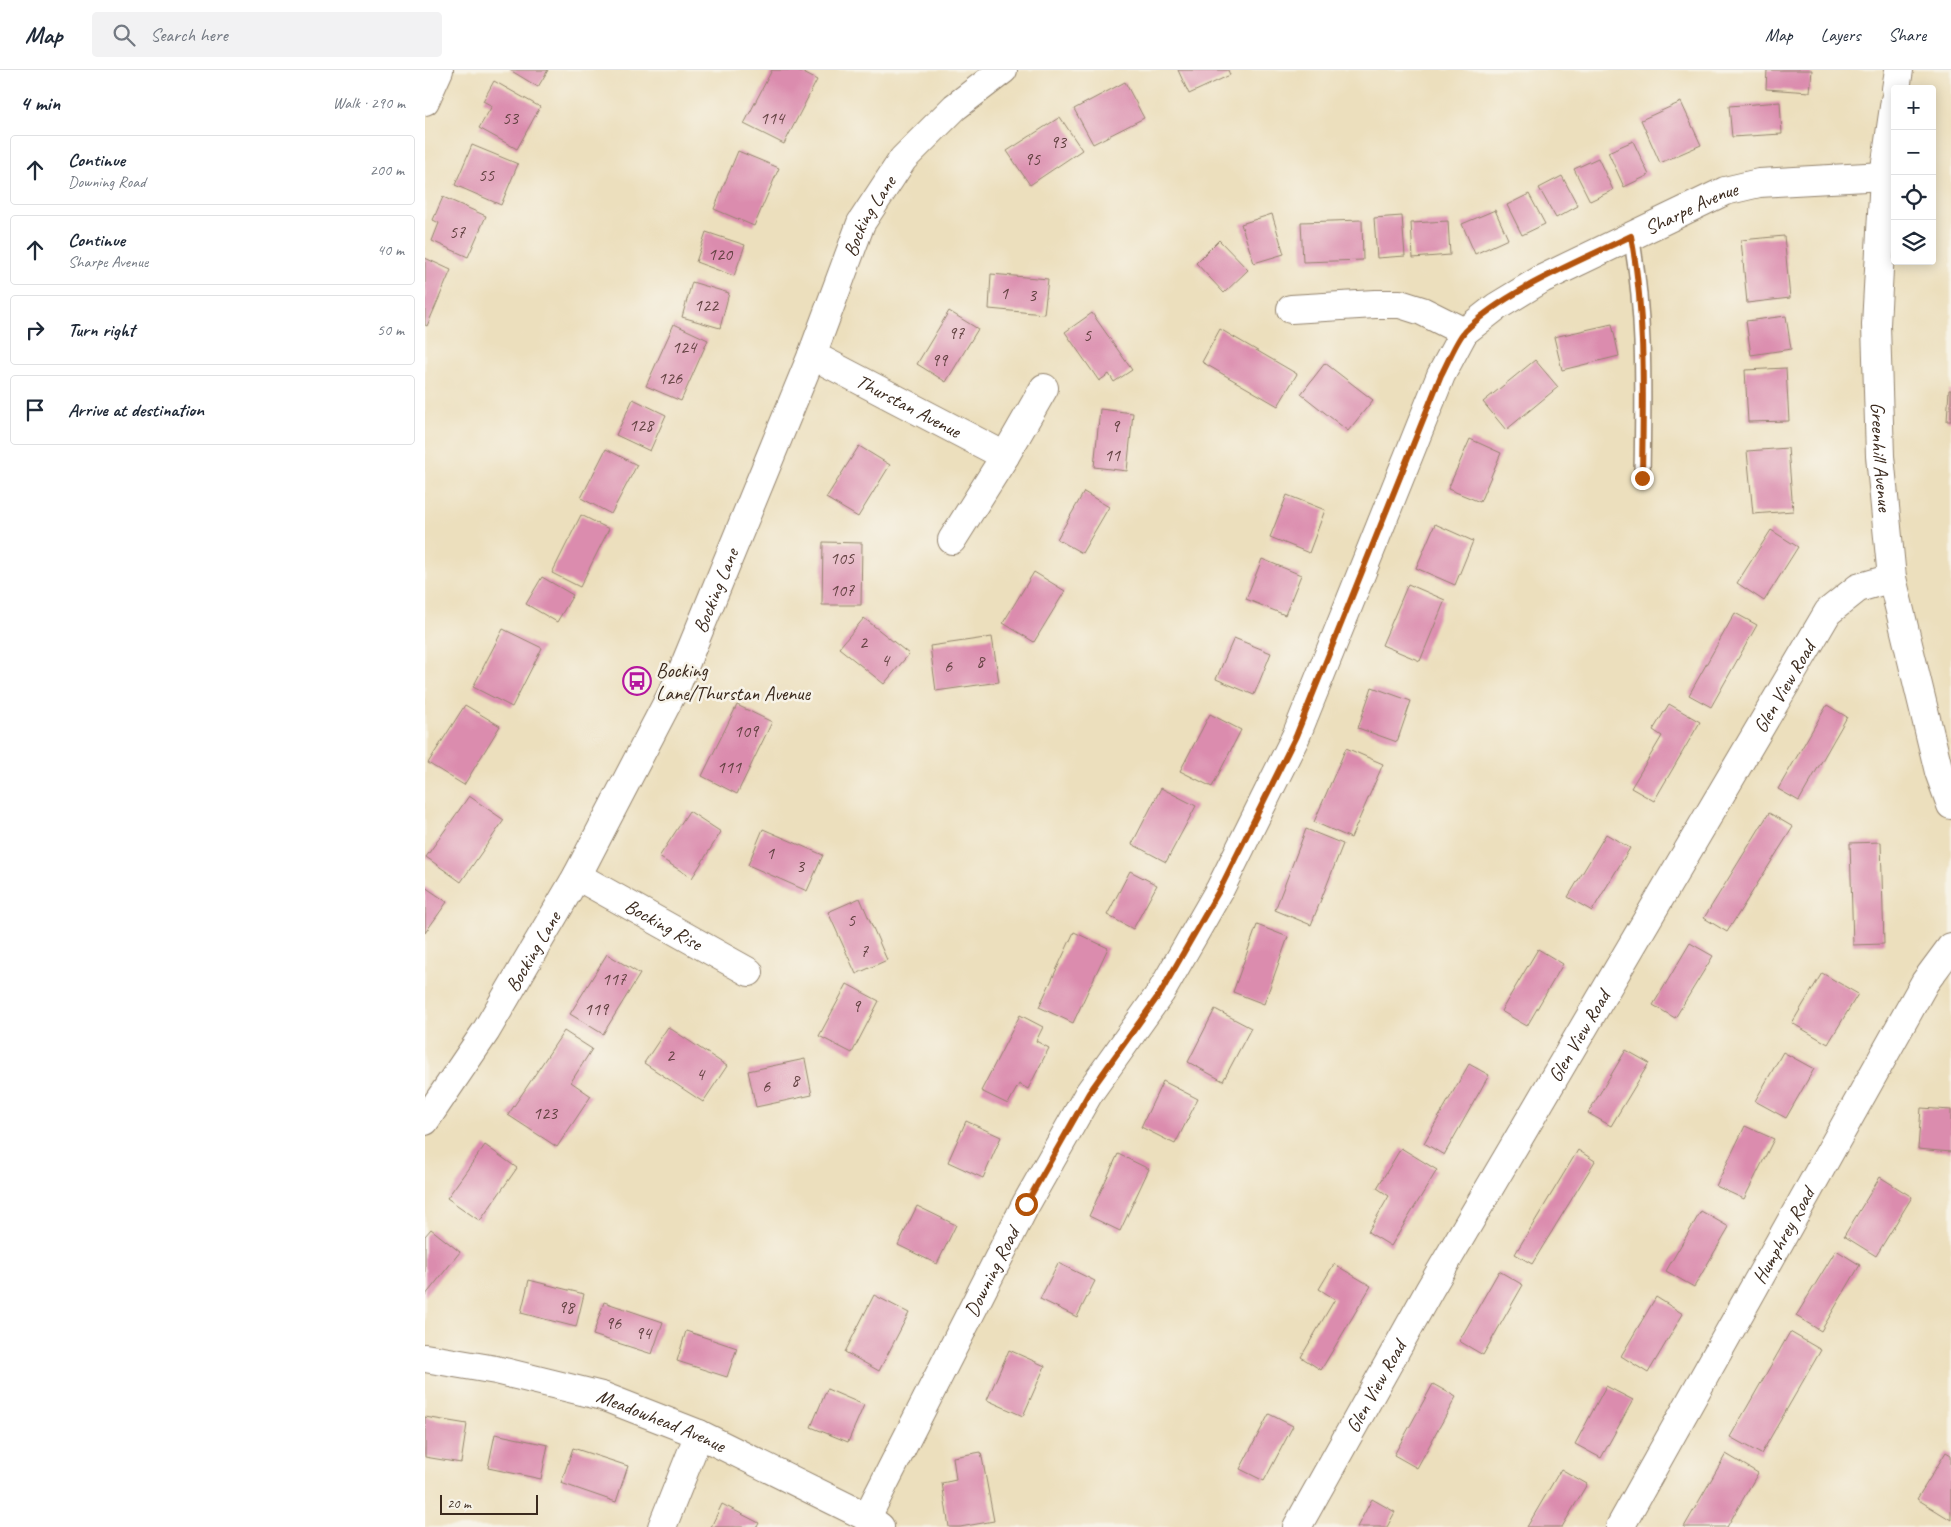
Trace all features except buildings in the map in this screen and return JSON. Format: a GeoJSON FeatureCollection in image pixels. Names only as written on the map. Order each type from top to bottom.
{"type":"FeatureCollection","features":[{"type":"Feature","properties":{"kind":"street"},"geometry":{"type":"LineString","coordinates":[[425,101],[439,70]]}},
{"type":"Feature","properties":{"kind":"street","name":"Bocking Lane"},"geometry":{"type":"LineString","coordinates":[[425,1121],[486,1031],[577,876],[677,684],[813,356],[861,223],[903,159],[955,107],[1003,70]]}},
{"type":"Feature","properties":{"kind":"street"},"geometry":{"type":"LineString","coordinates":[[1897,85],[1899,70]]}},
{"type":"Feature","properties":{"kind":"street","name":"Greenhill Avenue"},"geometry":{"type":"LineString","coordinates":[[1891,128],[1884,176],[1876,325],[1880,456],[1892,578],[1939,772],[1951,805]]}},
{"type":"Feature","properties":{"kind":"street","name":"Sharpe Avenue"},"geometry":{"type":"LineString","coordinates":[[1464,332],[1496,306],[1542,279],[1725,191],[1759,183],[1884,176]]}},
{"type":"Feature","properties":{"kind":"street"},"geometry":{"type":"LineString","coordinates":[[1291,309],[1400,304],[1422,311],[1464,332]]}},
{"type":"Feature","properties":{"kind":"street","name":"Downing Road"},"geometry":{"type":"LineString","coordinates":[[874,1522],[1026,1204],[1089,1093],[1161,992],[1224,880],[1296,736],[1441,375],[1464,332]]}},
{"type":"Feature","properties":{"kind":"street","name":"Thurstan Avenue"},"geometry":{"type":"LineString","coordinates":[[813,356],[1005,456]]}},
{"type":"Feature","properties":{"kind":"street"},"geometry":{"type":"LineString","coordinates":[[952,540],[1005,456],[1044,388]]}},
{"type":"Feature","properties":{"kind":"street","name":"Glen View Road"},"geometry":{"type":"LineString","coordinates":[[1297,1527],[1430,1289],[1828,612],[1858,588],[1892,578]]}},
{"type":"Feature","properties":{"kind":"street","name":"Bocking Rise"},"geometry":{"type":"LineString","coordinates":[[577,876],[749,972]]}},
{"type":"Feature","properties":{"kind":"street","name":"Humphrey Road"},"geometry":{"type":"LineString","coordinates":[[1620,1527],[1925,982],[1951,947]]}},
{"type":"Feature","properties":{"kind":"street","name":"Meadowhead Avenue"},"geometry":{"type":"LineString","coordinates":[[425,1358],[496,1370],[602,1396],[699,1434],[874,1522]]}},
{"type":"Feature","properties":{"kind":"street"},"geometry":{"type":"LineString","coordinates":[[662,1527],[699,1434]]}},
{"type":"Feature","properties":{"kind":"lane"},"geometry":{"type":"LineString","coordinates":[[1631,236],[1638,276],[1643,354],[1642,478]]}},
{"type":"Feature","properties":{"kind":"place","name":"Bocking Lane/Thurstan Avenue"},"geometry":{"type":"Point","coordinates":[637,681]}},
{"type":"Feature","properties":{"kind":"route"},"geometry":{"type":"LineString","coordinates":[[1026,1204],[1089,1093],[1161,992],[1220,889],[1296,736],[1441,375],[1464,332],[1496,306],[1542,279],[1631,236],[1638,276],[1643,354],[1642,478]]}}]}
